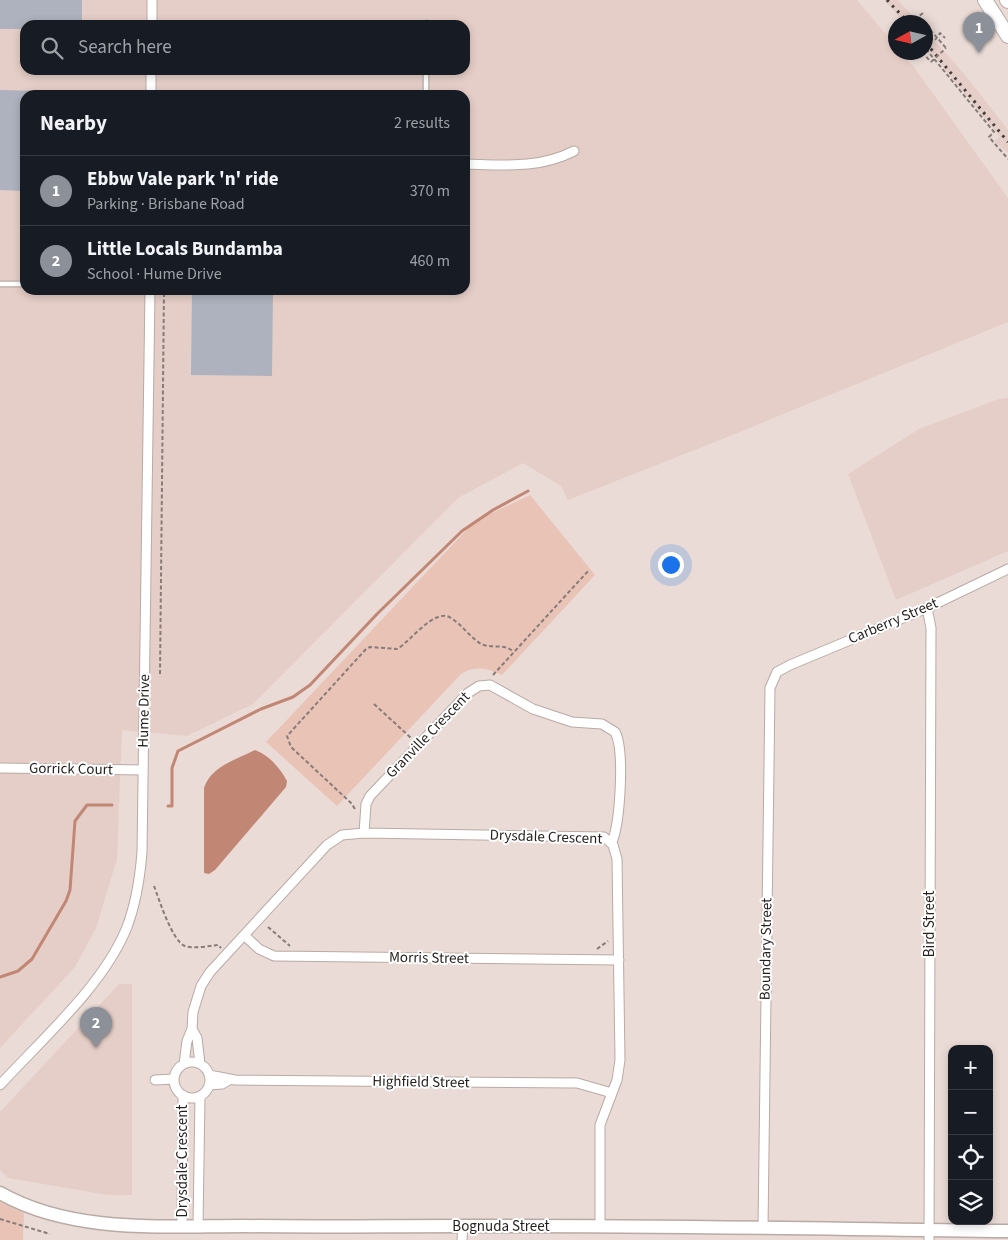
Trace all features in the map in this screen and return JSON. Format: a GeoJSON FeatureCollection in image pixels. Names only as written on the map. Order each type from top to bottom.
{"type":"FeatureCollection","features":[{"type":"Feature","properties":{"kind":"main road"},"geometry":{"type":"LineString","coordinates":[[985,0],[1008,36]]}},
{"type":"Feature","properties":{"kind":"street"},"geometry":{"type":"LineString","coordinates":[[152,0],[152,20]]}},
{"type":"Feature","properties":{"kind":"street"},"geometry":{"type":"LineString","coordinates":[[151,90],[152,75]]}},
{"type":"Feature","properties":{"kind":"street"},"geometry":{"type":"LineString","coordinates":[[470,164],[536,164],[552,161],[574,151]]}},
{"type":"Feature","properties":{"kind":"street","name":"Hume Drive"},"geometry":{"type":"LineString","coordinates":[[0,1085],[97,979],[126,929],[136,897],[140,868],[143,770],[150,295]]}},
{"type":"Feature","properties":{"kind":"street","name":"Carberry Street"},"geometry":{"type":"LineString","coordinates":[[777,672],[790,664],[926,608],[1008,569]]}},
{"type":"Feature","properties":{"kind":"street","name":"Bird Street"},"geometry":{"type":"LineString","coordinates":[[926,608],[931,628],[927,1215],[929,1235]]}},
{"type":"Feature","properties":{"kind":"street","name":"Boundary Street"},"geometry":{"type":"LineString","coordinates":[[763,1228],[769,711],[770,688],[777,672]]}},
{"type":"Feature","properties":{"kind":"street","name":"Granville Crescent"},"geometry":{"type":"LineString","coordinates":[[364,833],[366,804],[370,796],[474,688],[485,685],[495,687],[533,709],[572,722],[602,724],[615,732],[620,749],[618,824],[612,842]]}},
{"type":"Feature","properties":{"kind":"street","name":"Gorrick Court"},"geometry":{"type":"LineString","coordinates":[[0,768],[143,770]]}},
{"type":"Feature","properties":{"kind":"street","name":"Drysdale Crescent"},"geometry":{"type":"LineString","coordinates":[[184,1064],[187,1041],[192,1029],[193,1012],[201,986],[210,972],[327,845],[342,835],[364,833],[604,837],[612,842],[616,850],[617,859],[620,1060],[612,1093],[600,1125],[600,1227]]}},
{"type":"Feature","properties":{"kind":"street","name":"Morris Street"},"geometry":{"type":"LineString","coordinates":[[245,936],[264,952],[280,956],[619,960]]}},
{"type":"Feature","properties":{"kind":"street","name":"Drysdale Crescent"},"geometry":{"type":"LineString","coordinates":[[192,1029],[197,1038],[200,1064]]}},
{"type":"Feature","properties":{"kind":"street"},"geometry":{"type":"LineString","coordinates":[[184,1064],[200,1064],[209,1075],[209,1085],[200,1096],[194,1098],[182,1095],[176,1088],[174,1080],[176,1072],[184,1064]]}},
{"type":"Feature","properties":{"kind":"street","name":"Highfield Street"},"geometry":{"type":"LineString","coordinates":[[209,1075],[229,1080],[577,1083],[612,1093]]}},
{"type":"Feature","properties":{"kind":"street"},"geometry":{"type":"LineString","coordinates":[[155,1080],[174,1080]]}},
{"type":"Feature","properties":{"kind":"street","name":"Highfield Street"},"geometry":{"type":"LineString","coordinates":[[209,1085],[222,1084],[229,1080]]}},
{"type":"Feature","properties":{"kind":"street","name":"Drysdale Crescent"},"geometry":{"type":"LineString","coordinates":[[182,1095],[182,1226]]}},
{"type":"Feature","properties":{"kind":"street","name":"Drysdale Crescent"},"geometry":{"type":"LineString","coordinates":[[198,1226],[200,1096]]}},
{"type":"Feature","properties":{"kind":"street","name":"Bognuda Street"},"geometry":{"type":"LineString","coordinates":[[0,1193],[28,1207],[78,1221],[182,1226],[763,1228],[929,1235],[1008,1231]]}},
{"type":"Feature","properties":{"kind":"street"},"geometry":{"type":"LineString","coordinates":[[462,1240],[463,1226]]}},
{"type":"Feature","properties":{"kind":"lane"},"geometry":{"type":"LineString","coordinates":[[426,75],[426,90]]}},
{"type":"Feature","properties":{"kind":"lane"},"geometry":{"type":"LineString","coordinates":[[0,284],[20,284]]}},
{"type":"Feature","properties":{"kind":"path"},"geometry":{"type":"LineString","coordinates":[[929,60],[931,62],[946,48],[933,33]]}},
{"type":"Feature","properties":{"kind":"path"},"geometry":{"type":"LineString","coordinates":[[935,40],[936,36],[940,33],[945,38]]}},
{"type":"Feature","properties":{"kind":"path"},"geometry":{"type":"LineString","coordinates":[[933,56],[994,132],[989,137],[991,142],[1008,159]]}},
{"type":"Feature","properties":{"kind":"path"},"geometry":{"type":"LineString","coordinates":[[160,674],[164,295]]}},
{"type":"Feature","properties":{"kind":"path"},"geometry":{"type":"LineString","coordinates":[[493,675],[589,570]]}},
{"type":"Feature","properties":{"kind":"path"},"geometry":{"type":"LineString","coordinates":[[355,814],[355,806],[290,747],[287,740],[288,736],[366,649],[370,647],[397,649],[431,620],[443,616],[453,619],[484,645],[509,647],[514,652]]}},
{"type":"Feature","properties":{"kind":"path"},"geometry":{"type":"LineString","coordinates":[[374,704],[411,738]]}},
{"type":"Feature","properties":{"kind":"path"},"geometry":{"type":"LineString","coordinates":[[154,886],[170,926],[181,943],[191,947],[218,945],[222,949]]}},
{"type":"Feature","properties":{"kind":"path"},"geometry":{"type":"LineString","coordinates":[[0,1219],[50,1234]]}},
{"type":"Feature","properties":{"kind":"shaded area"},"geometry":{"type":"Polygon","coordinates":[[[0,0],[857,0],[888,37],[888,60],[908,60],[1008,198],[1008,322],[568,500],[561,486],[523,463],[458,498],[253,704],[187,736],[122,730],[117,859],[96,928],[75,967],[0,1048],[0,0]]]}},
{"type":"Feature","properties":{"kind":"shaded area"},"geometry":{"type":"Polygon","coordinates":[[[884,0],[898,0],[912,15],[898,15],[884,0]]]}},
{"type":"Feature","properties":{"kind":"shaded area"},"geometry":{"type":"Polygon","coordinates":[[[933,39],[966,76],[1008,130],[1008,153],[994,141],[1000,137],[933,55],[933,39]]]}},
{"type":"Feature","properties":{"kind":"shaded area"},"geometry":{"type":"Polygon","coordinates":[[[1008,398],[1008,551],[896,600],[848,474],[919,429],[999,399],[1008,398]]]}},
{"type":"Feature","properties":{"kind":"shaded area"},"geometry":{"type":"Polygon","coordinates":[[[530,495],[595,575],[502,675],[481,668],[471,669],[461,674],[337,806],[266,742],[475,521],[530,495]]]}},
{"type":"Feature","properties":{"kind":"shaded area"},"geometry":{"type":"Polygon","coordinates":[[[255,750],[265,755],[281,771],[287,781],[286,787],[215,870],[209,874],[204,873],[204,788],[207,780],[225,764],[255,750]]]}},
{"type":"Feature","properties":{"kind":"shaded area"},"geometry":{"type":"Polygon","coordinates":[[[119,984],[132,984],[132,1195],[108,1195],[8,1178],[0,1170],[0,1112],[119,984]]]}},
{"type":"Feature","properties":{"kind":"shaded area"},"geometry":{"type":"Polygon","coordinates":[[[0,1202],[24,1213],[23,1240],[0,1240],[0,1202]]]}},
{"type":"Feature","properties":{"kind":"building"},"geometry":{"type":"Polygon","coordinates":[[[0,0],[82,0],[82,20],[20,20],[20,29],[0,29],[0,0]]]}},
{"type":"Feature","properties":{"kind":"building"},"geometry":{"type":"Polygon","coordinates":[[[0,90],[20,90],[20,191],[0,190],[0,90]]]}},
{"type":"Feature","properties":{"kind":"building"},"geometry":{"type":"Polygon","coordinates":[[[192,295],[273,295],[272,376],[191,375],[192,295]]]}},
{"type":"Feature","properties":{"kind":"waterway"},"geometry":{"type":"LineString","coordinates":[[168,806],[172,806],[172,768],[178,751],[261,709],[293,697],[310,685],[377,614],[462,531],[493,510],[528,491]]}},
{"type":"Feature","properties":{"kind":"waterway"},"geometry":{"type":"LineString","coordinates":[[0,977],[18,971],[32,959],[66,901],[70,890],[75,821],[87,805],[112,805]]}},
{"type":"Feature","properties":{"kind":"railway"},"geometry":{"type":"LineString","coordinates":[[887,0],[901,15]]}},
{"type":"Feature","properties":{"kind":"railway"},"geometry":{"type":"LineString","coordinates":[[933,51],[1008,142]]}},
{"type":"Feature","properties":{"kind":"place","name":"Ebbw Vale park 'n' ride"},"geometry":{"type":"Point","coordinates":[979,53]}},
{"type":"Feature","properties":{"kind":"place","name":"Little Locals Bundamba"},"geometry":{"type":"Point","coordinates":[96,1048]}}]}
